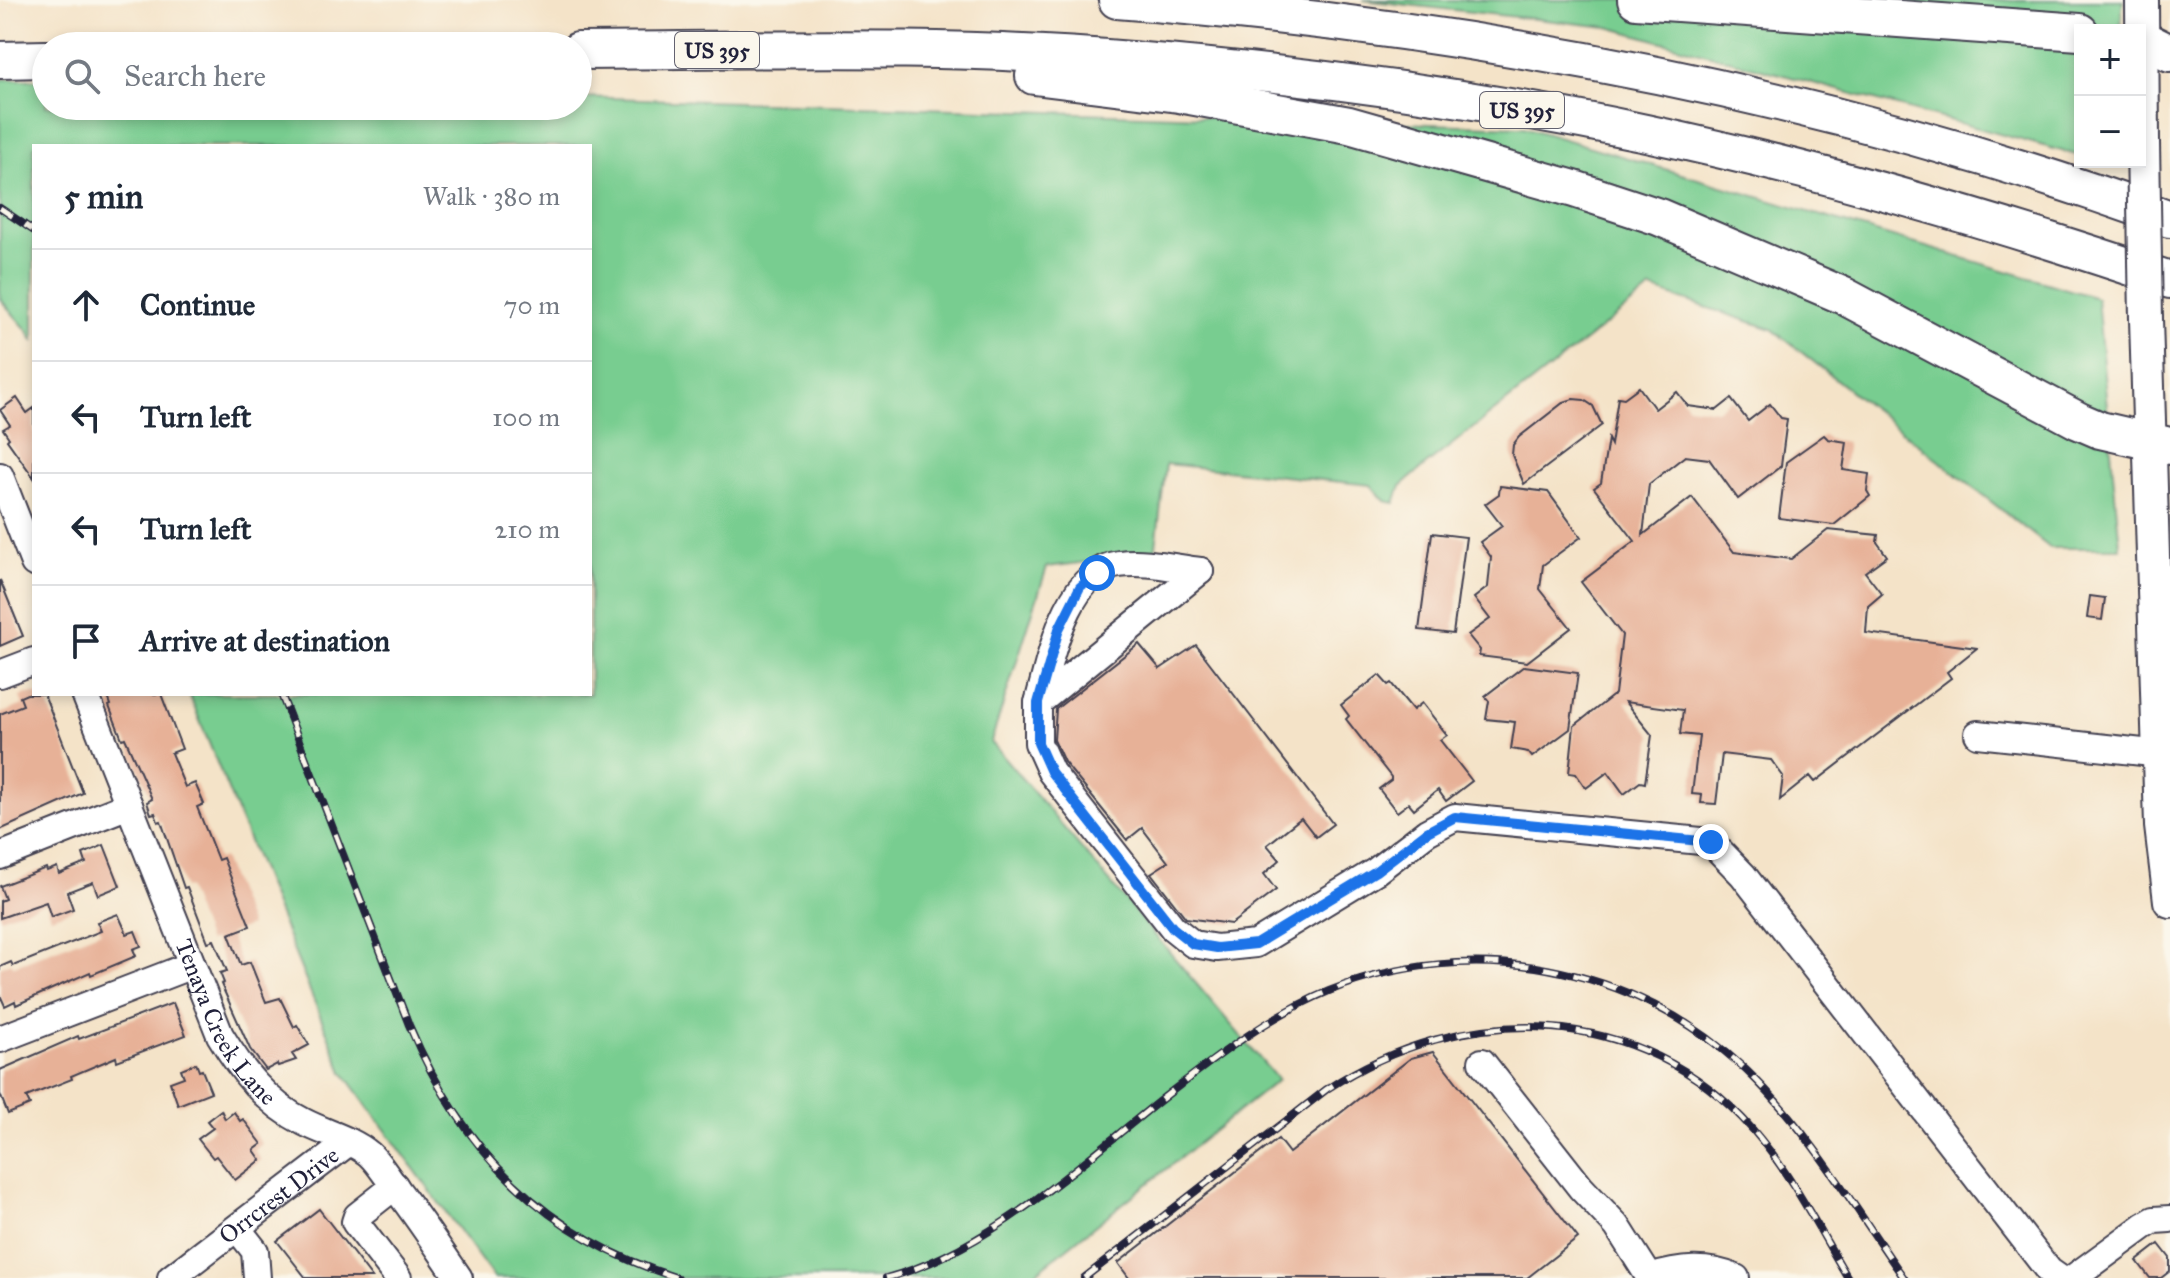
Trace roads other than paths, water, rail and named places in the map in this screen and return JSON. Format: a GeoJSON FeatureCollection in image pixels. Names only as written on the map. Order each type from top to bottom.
{"type":"FeatureCollection","features":[{"type":"Feature","properties":{"kind":"highway","name":"US 395"},"geometry":{"type":"LineString","coordinates":[[1117,0],[1328,20],[1582,60],[1740,94],[1953,149],[2102,194],[2156,221]]}},
{"type":"Feature","properties":{"kind":"highway"},"geometry":{"type":"LineString","coordinates":[[1636,0],[2074,32]]}},
{"type":"Feature","properties":{"kind":"highway"},"geometry":{"type":"LineString","coordinates":[[856,49],[909,65],[1032,76],[1256,107],[1349,125],[1491,164],[1659,217],[1844,296],[2079,421],[2100,430],[2160,444]]}},
{"type":"Feature","properties":{"kind":"highway","name":"US 395"},"geometry":{"type":"LineString","coordinates":[[592,51],[931,49],[1129,60],[1355,83],[1645,133],[1847,181],[2027,233],[2170,280]]}},
{"type":"Feature","properties":{"kind":"highway"},"geometry":{"type":"LineString","coordinates":[[0,60],[32,59]]}},
{"type":"Feature","properties":{"kind":"main road"},"geometry":{"type":"LineString","coordinates":[[2142,0],[2151,43],[2143,143],[2156,221],[2146,319],[2160,444],[2164,754],[2170,901]]}},
{"type":"Feature","properties":{"kind":"street"},"geometry":{"type":"LineString","coordinates":[[2,487],[32,558]]}},
{"type":"Feature","properties":{"kind":"street"},"geometry":{"type":"LineString","coordinates":[[1038,703],[1200,571],[1117,564],[1097,573],[1080,587],[1059,629],[1038,703],[1038,743],[1051,772],[1173,928],[1193,944],[1217,948],[1256,944],[1376,871],[1427,832],[1455,817],[1711,842],[1743,875],[2049,1271],[2059,1278]]}},
{"type":"Feature","properties":{"kind":"street"},"geometry":{"type":"LineString","coordinates":[[0,674],[32,662]]}},
{"type":"Feature","properties":{"kind":"street","name":"Tenaya Creek Lane"},"geometry":{"type":"LineString","coordinates":[[86,696],[220,1035],[236,1061],[255,1085],[300,1120],[370,1155],[459,1278]]}},
{"type":"Feature","properties":{"kind":"street"},"geometry":{"type":"LineString","coordinates":[[1978,734],[2164,754]]}},
{"type":"Feature","properties":{"kind":"street"},"geometry":{"type":"LineString","coordinates":[[0,856],[129,805]]}},
{"type":"Feature","properties":{"kind":"street"},"geometry":{"type":"LineString","coordinates":[[0,1039],[192,965]]}},
{"type":"Feature","properties":{"kind":"street"},"geometry":{"type":"LineString","coordinates":[[1482,1062],[1581,1188],[1617,1226],[1650,1278],[1691,1269],[1711,1270],[1736,1278]]}},
{"type":"Feature","properties":{"kind":"street","name":"Orrcrest Drive"},"geometry":{"type":"LineString","coordinates":[[171,1278],[349,1142]]}},
{"type":"Feature","properties":{"kind":"street"},"geometry":{"type":"LineString","coordinates":[[395,1186],[357,1216],[355,1222],[398,1278]]}},
{"type":"Feature","properties":{"kind":"street"},"geometry":{"type":"LineString","coordinates":[[2073,1278],[2144,1226],[2154,1220],[2170,1219]]}},
{"type":"Feature","properties":{"kind":"street"},"geometry":{"type":"LineString","coordinates":[[237,1228],[255,1251],[257,1278]]}},
{"type":"Feature","properties":{"kind":"railway"},"geometry":{"type":"LineString","coordinates":[[0,208],[32,230]]}},
{"type":"Feature","properties":{"kind":"railway"},"geometry":{"type":"LineString","coordinates":[[282,696],[409,1025],[455,1112],[483,1150],[514,1184],[549,1213],[587,1239],[630,1261],[678,1278]]}},
{"type":"Feature","properties":{"kind":"railway"},"geometry":{"type":"LineString","coordinates":[[886,1278],[926,1265],[1002,1223],[1075,1170],[1212,1060],[1308,1000],[1383,974],[1438,964],[1494,963],[1549,969],[1602,983],[1654,1005],[1702,1034],[1746,1070],[1790,1118],[1830,1170],[1904,1278]]}},
{"type":"Feature","properties":{"kind":"railway"},"geometry":{"type":"LineString","coordinates":[[1084,1278],[1327,1089],[1380,1060],[1435,1040],[1492,1029],[1549,1028],[1605,1037],[1658,1057],[1708,1088],[1767,1147],[1804,1202],[1848,1278]]}}]}
